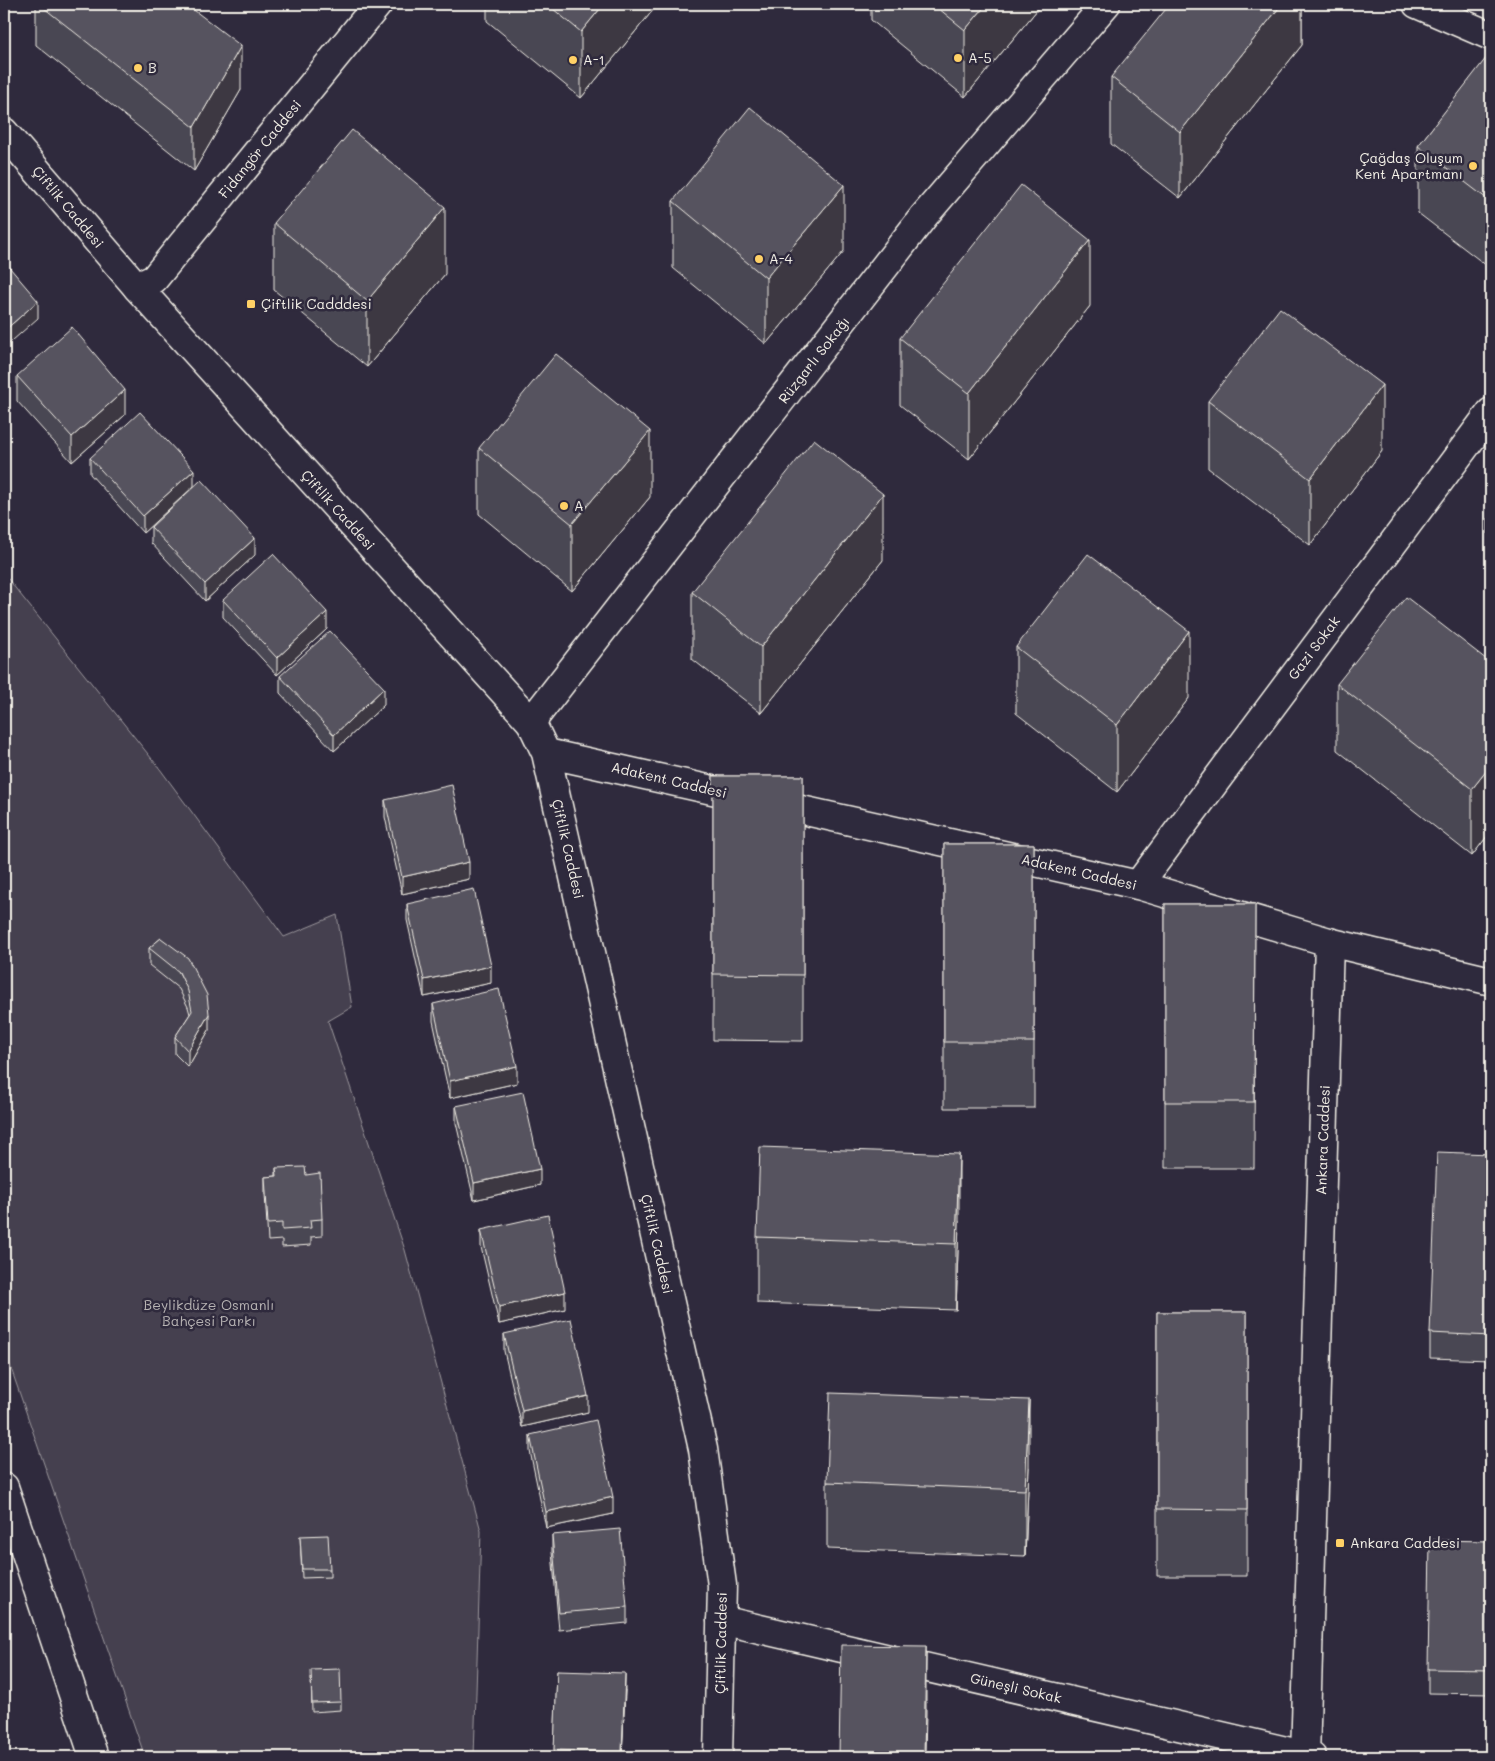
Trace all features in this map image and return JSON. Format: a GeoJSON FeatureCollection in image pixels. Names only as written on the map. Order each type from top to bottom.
{"type":"FeatureCollection","features":[{"type":"Feature","properties":{"kind":"street","name":"Fidangör Caddesi"},"geometry":{"type":"LineString","coordinates":[[137,287],[154,279],[378,4]]}},
{"type":"Feature","properties":{"kind":"street","name":"Rüzgarlı Sokağı"},"geometry":{"type":"LineString","coordinates":[[531,722],[924,216],[1106,4]]}},
{"type":"Feature","properties":{"kind":"street"},"geometry":{"type":"LineString","coordinates":[[1416,4],[1491,36]]}},
{"type":"Feature","properties":{"kind":"street","name":"Çiftlik Caddesi"},"geometry":{"type":"LineString","coordinates":[[4,132],[137,287],[531,722],[546,752],[703,1449],[722,1586],[718,1757]]}},
{"type":"Feature","properties":{"kind":"street","name":"Gazi Sokak"},"geometry":{"type":"LineString","coordinates":[[1138,885],[1491,412]]}},
{"type":"Feature","properties":{"kind":"street","name":"Adakent Caddesi"},"geometry":{"type":"LineString","coordinates":[[546,752],[1138,885],[1329,942],[1491,981]]}},
{"type":"Feature","properties":{"kind":"street","name":"Ankara Caddesi"},"geometry":{"type":"LineString","coordinates":[[1307,1757],[1329,942]]}},
{"type":"Feature","properties":{"kind":"street"},"geometry":{"type":"LineString","coordinates":[[4,1487],[11,1532],[94,1757]]}},
{"type":"Feature","properties":{"kind":"street","name":"Güneşli Sokak"},"geometry":{"type":"LineString","coordinates":[[721,1620],[1307,1757]]}},
{"type":"Feature","properties":{"kind":"green space","name":"Beylikdüze Osmanlı Bahçesi Parkı"},"geometry":{"type":"Polygon","coordinates":[[[4,574],[160,769],[284,937],[337,915],[352,1007],[328,1021],[405,1250],[481,1531],[474,1757],[145,1757],[4,1348],[4,574]]]}},
{"type":"Feature","properties":{"kind":"building"},"geometry":{"type":"Polygon","coordinates":[[[39,4],[186,4],[241,46],[194,127],[39,4]]]}},
{"type":"Feature","properties":{"kind":"building"},"geometry":{"type":"Polygon","coordinates":[[[547,4],[604,4],[581,32],[547,4]]]}},
{"type":"Feature","properties":{"kind":"building"},"geometry":{"type":"Polygon","coordinates":[[[933,4],[987,4],[965,30],[933,4]]]}},
{"type":"Feature","properties":{"kind":"building"},"geometry":{"type":"Polygon","coordinates":[[[1170,4],[1282,4],[1180,132],[1111,77],[1170,4]]]}},
{"type":"Feature","properties":{"kind":"building"},"geometry":{"type":"Polygon","coordinates":[[[1491,53],[1491,202],[1418,146],[1491,53]]]}},
{"type":"Feature","properties":{"kind":"building"},"geometry":{"type":"Polygon","coordinates":[[[750,107],[844,185],[766,278],[673,201],[750,107]]]}},
{"type":"Feature","properties":{"kind":"building"},"geometry":{"type":"Polygon","coordinates":[[[352,130],[445,207],[367,301],[274,223],[352,130]]]}},
{"type":"Feature","properties":{"kind":"building"},"geometry":{"type":"Polygon","coordinates":[[[1021,185],[1090,240],[969,393],[900,338],[1021,185]]]}},
{"type":"Feature","properties":{"kind":"building"},"geometry":{"type":"Polygon","coordinates":[[[4,261],[38,301],[4,331],[4,261]]]}},
{"type":"Feature","properties":{"kind":"building"},"geometry":{"type":"Polygon","coordinates":[[[1280,308],[1382,385],[1310,479],[1208,401],[1280,308]]]}},
{"type":"Feature","properties":{"kind":"building"},"geometry":{"type":"Polygon","coordinates":[[[72,327],[125,390],[72,437],[17,376],[72,327]]]}},
{"type":"Feature","properties":{"kind":"building"},"geometry":{"type":"Polygon","coordinates":[[[556,354],[650,431],[572,524],[479,448],[556,354]]]}},
{"type":"Feature","properties":{"kind":"building"},"geometry":{"type":"Polygon","coordinates":[[[140,412],[194,470],[143,516],[90,458],[140,412]]]}},
{"type":"Feature","properties":{"kind":"building"},"geometry":{"type":"Polygon","coordinates":[[[814,439],[883,494],[761,647],[692,592],[814,439]]]}},
{"type":"Feature","properties":{"kind":"building"},"geometry":{"type":"Polygon","coordinates":[[[201,480],[255,538],[205,584],[151,527],[201,480]]]}},
{"type":"Feature","properties":{"kind":"building"},"geometry":{"type":"Polygon","coordinates":[[[273,554],[327,612],[277,658],[223,600],[273,554]]]}},
{"type":"Feature","properties":{"kind":"building"},"geometry":{"type":"Polygon","coordinates":[[[1088,554],[1189,631],[1117,725],[1016,647],[1088,554]]]}},
{"type":"Feature","properties":{"kind":"building"},"geometry":{"type":"Polygon","coordinates":[[[1406,597],[1491,663],[1491,765],[1472,789],[1337,684],[1406,597]]]}},
{"type":"Feature","properties":{"kind":"building"},"geometry":{"type":"Polygon","coordinates":[[[330,631],[384,688],[334,735],[280,676],[330,631]]]}},
{"type":"Feature","properties":{"kind":"building"},"geometry":{"type":"Polygon","coordinates":[[[713,776],[803,776],[803,975],[713,974],[713,776]]]}},
{"type":"Feature","properties":{"kind":"building"},"geometry":{"type":"Polygon","coordinates":[[[452,785],[469,862],[402,877],[385,800],[452,785]]]}},
{"type":"Feature","properties":{"kind":"building"},"geometry":{"type":"Polygon","coordinates":[[[944,844],[1034,844],[1034,1042],[944,1042],[944,844]]]}},
{"type":"Feature","properties":{"kind":"building"},"geometry":{"type":"Polygon","coordinates":[[[474,889],[491,966],[424,980],[407,904],[474,889]]]}},
{"type":"Feature","properties":{"kind":"building"},"geometry":{"type":"Polygon","coordinates":[[[1165,904],[1255,904],[1254,1102],[1165,1102],[1165,904]]]}},
{"type":"Feature","properties":{"kind":"building"},"geometry":{"type":"Polygon","coordinates":[[[161,938],[188,958],[207,995],[209,1014],[188,1051],[175,1037],[192,1011],[188,991],[179,972],[149,948],[161,938]]]}},
{"type":"Feature","properties":{"kind":"building"},"geometry":{"type":"Polygon","coordinates":[[[499,989],[517,1066],[450,1081],[433,1004],[499,989]]]}},
{"type":"Feature","properties":{"kind":"building"},"geometry":{"type":"Polygon","coordinates":[[[523,1092],[540,1169],[474,1183],[456,1106],[523,1092]]]}},
{"type":"Feature","properties":{"kind":"building"},"geometry":{"type":"Polygon","coordinates":[[[760,1147],[959,1154],[956,1244],[757,1237],[760,1147]]]}},
{"type":"Feature","properties":{"kind":"building"},"geometry":{"type":"Polygon","coordinates":[[[1437,1152],[1491,1154],[1491,1336],[1430,1333],[1437,1152]]]}},
{"type":"Feature","properties":{"kind":"building"},"geometry":{"type":"Polygon","coordinates":[[[305,1167],[306,1175],[320,1173],[322,1219],[310,1220],[311,1228],[282,1230],[282,1223],[268,1224],[265,1177],[277,1176],[276,1168],[305,1167]]]}},
{"type":"Feature","properties":{"kind":"building"},"geometry":{"type":"Polygon","coordinates":[[[548,1215],[565,1292],[499,1307],[481,1230],[548,1215]]]}},
{"type":"Feature","properties":{"kind":"building"},"geometry":{"type":"Polygon","coordinates":[[[1157,1312],[1247,1312],[1247,1510],[1157,1509],[1157,1312]]]}},
{"type":"Feature","properties":{"kind":"building"},"geometry":{"type":"Polygon","coordinates":[[[571,1319],[588,1396],[522,1411],[504,1334],[571,1319]]]}},
{"type":"Feature","properties":{"kind":"building"},"geometry":{"type":"Polygon","coordinates":[[[830,1393],[1029,1400],[1025,1490],[827,1482],[830,1393]]]}},
{"type":"Feature","properties":{"kind":"building"},"geometry":{"type":"Polygon","coordinates":[[[596,1420],[613,1497],[546,1512],[530,1435],[596,1420]]]}},
{"type":"Feature","properties":{"kind":"building"},"geometry":{"type":"Polygon","coordinates":[[[620,1529],[627,1607],[559,1613],[552,1535],[620,1529]]]}},
{"type":"Feature","properties":{"kind":"building"},"geometry":{"type":"Polygon","coordinates":[[[328,1535],[330,1569],[302,1569],[300,1536],[328,1535]]]}},
{"type":"Feature","properties":{"kind":"building"},"geometry":{"type":"Polygon","coordinates":[[[1430,1540],[1491,1541],[1491,1670],[1428,1669],[1430,1540]]]}},
{"type":"Feature","properties":{"kind":"building"},"geometry":{"type":"Polygon","coordinates":[[[841,1645],[926,1646],[924,1757],[839,1757],[841,1645]]]}},
{"type":"Feature","properties":{"kind":"building"},"geometry":{"type":"Polygon","coordinates":[[[340,1669],[341,1702],[312,1703],[311,1670],[340,1669]]]}},
{"type":"Feature","properties":{"kind":"building"},"geometry":{"type":"Polygon","coordinates":[[[557,1671],[625,1673],[622,1752],[554,1750],[557,1671]]]}},
{"type":"Feature","properties":{"kind":"place","name":"A-5"},"geometry":{"type":"Point","coordinates":[958,58]}},
{"type":"Feature","properties":{"kind":"place","name":"A-1"},"geometry":{"type":"Point","coordinates":[573,60]}},
{"type":"Feature","properties":{"kind":"place","name":"B"},"geometry":{"type":"Point","coordinates":[138,68]}},
{"type":"Feature","properties":{"kind":"place","name":"Çağdaş Oluşum Kent Apartmanı"},"geometry":{"type":"Point","coordinates":[1473,166]}},
{"type":"Feature","properties":{"kind":"place","name":"A-4"},"geometry":{"type":"Point","coordinates":[759,259]}},
{"type":"Feature","properties":{"kind":"place","name":"Çiftlik Cadddesi"},"geometry":{"type":"Point","coordinates":[251,304]}},
{"type":"Feature","properties":{"kind":"place","name":"A"},"geometry":{"type":"Point","coordinates":[564,506]}},
{"type":"Feature","properties":{"kind":"place","name":"Ankara Caddesi"},"geometry":{"type":"Point","coordinates":[1340,1543]}}]}
